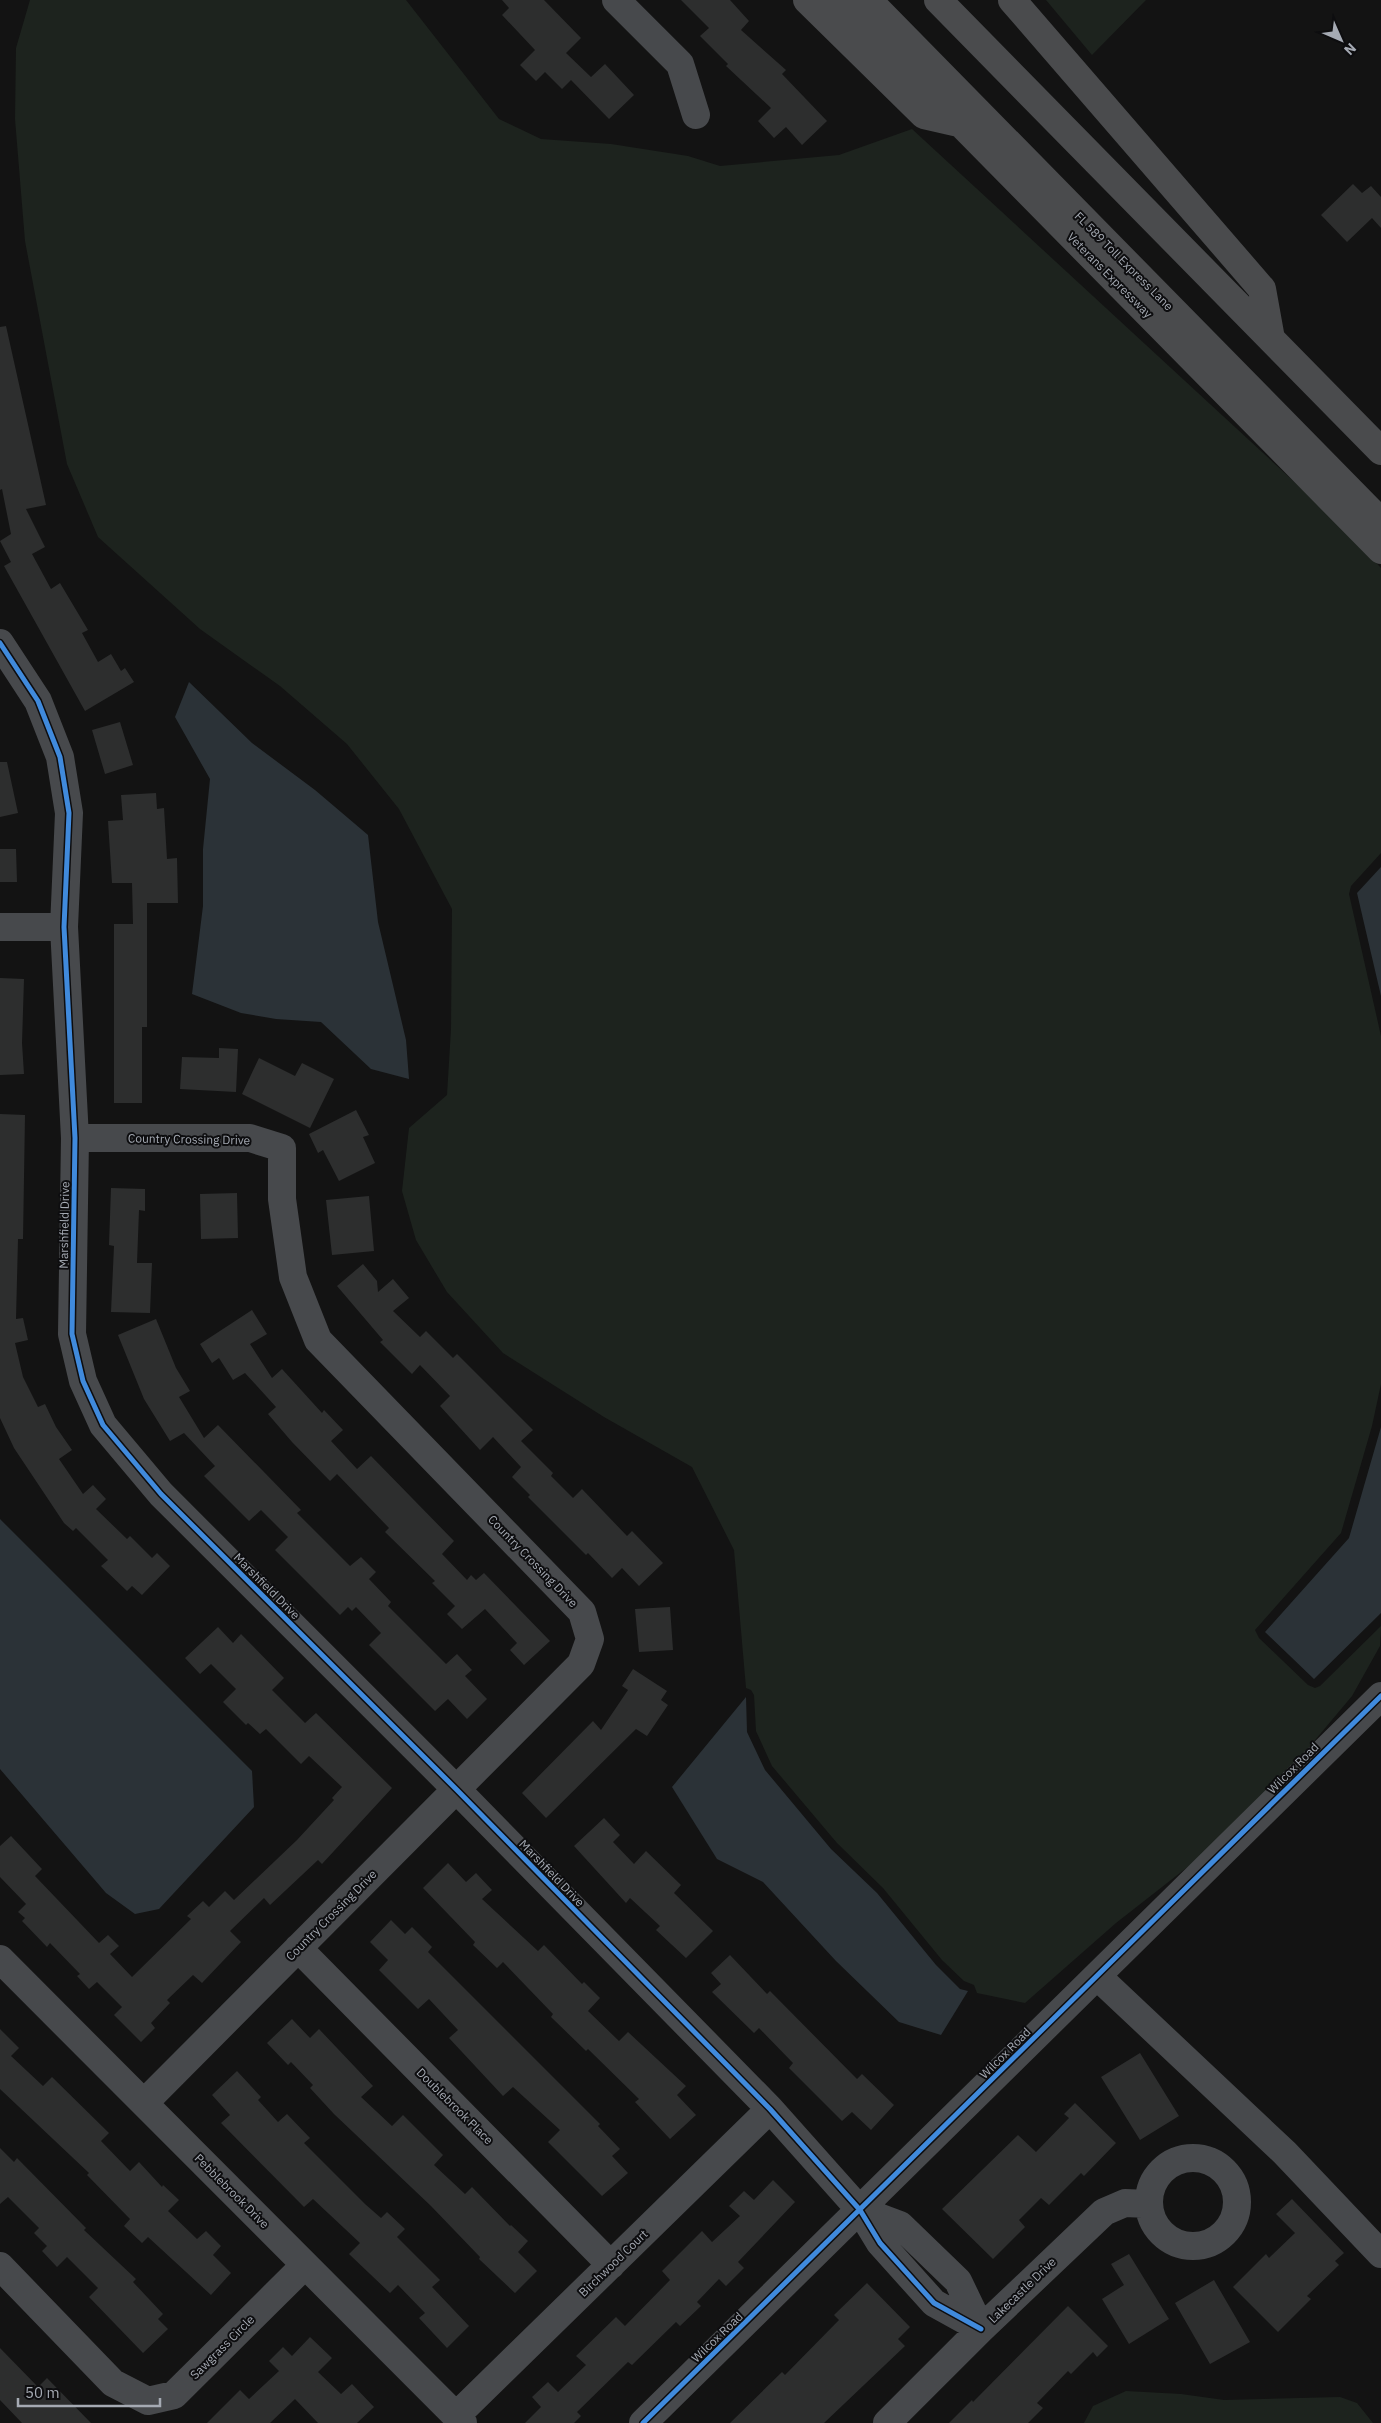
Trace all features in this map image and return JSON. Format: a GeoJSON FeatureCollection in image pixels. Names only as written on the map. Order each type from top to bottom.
{"type":"FeatureCollection","features":[{"type":"Feature","properties":{"kind":"highway"},"geometry":{"type":"LineString","coordinates":[[807,0],[924,115],[959,123]]}},
{"type":"Feature","properties":{"kind":"highway","name":"Veterans Expressway"},"geometry":{"type":"LineString","coordinates":[[839,0],[1381,550]]}},
{"type":"Feature","properties":{"kind":"highway","name":"FL 589 Toll Express Lane"},"geometry":{"type":"LineString","coordinates":[[868,0],[1381,522]]}},
{"type":"Feature","properties":{"kind":"highway"},"geometry":{"type":"LineString","coordinates":[[938,0],[1381,451]]}},
{"type":"Feature","properties":{"kind":"highway"},"geometry":{"type":"LineString","coordinates":[[1012,0],[1262,289],[1271,340]]}},
{"type":"Feature","properties":{"kind":"street"},"geometry":{"type":"LineString","coordinates":[[616,0],[680,64],[696,115]]}},
{"type":"Feature","properties":{"kind":"street","name":"Marshfield Drive"},"geometry":{"type":"LineString","coordinates":[[0,643],[38,701],[60,757],[69,813],[64,927],[75,1138],[72,1334],[83,1381],[103,1425],[161,1494],[457,1790],[770,2109],[860,2210],[900,2225],[958,2281],[981,2328]]}},
{"type":"Feature","properties":{"kind":"street"},"geometry":{"type":"LineString","coordinates":[[0,927],[64,927]]}},
{"type":"Feature","properties":{"kind":"street","name":"Country Crossing Drive"},"geometry":{"type":"LineString","coordinates":[[75,1138],[250,1138],[282,1148],[282,1199],[293,1278],[318,1340],[582,1612],[590,1639],[581,1664],[144,2103]]}},
{"type":"Feature","properties":{"kind":"street","name":"Wilcox Road"},"geometry":{"type":"LineString","coordinates":[[643,2423],[1381,1696]]}},
{"type":"Feature","properties":{"kind":"street","name":"Doublebrook Place"},"geometry":{"type":"LineString","coordinates":[[298,1948],[611,2265]]}},
{"type":"Feature","properties":{"kind":"street","name":"Pebblebrook Drive"},"geometry":{"type":"LineString","coordinates":[[0,1959],[459,2419]]}},
{"type":"Feature","properties":{"kind":"street"},"geometry":{"type":"LineString","coordinates":[[1097,1976],[1285,2153],[1381,2254]]}},
{"type":"Feature","properties":{"kind":"street","name":"Birchwood Court"},"geometry":{"type":"LineString","coordinates":[[459,2419],[611,2265],[770,2109]]}},
{"type":"Feature","properties":{"kind":"street","name":"Lakecastle Drive"},"geometry":{"type":"LineString","coordinates":[[887,2423],[981,2328],[1104,2212],[1125,2204],[1148,2204]]}},
{"type":"Feature","properties":{"kind":"street","name":"Sawgrass Circle"},"geometry":{"type":"LineString","coordinates":[[0,2266],[113,2383],[148,2401],[174,2395],[305,2265]]}},
{"type":"Feature","properties":{"kind":"shaded area"},"geometry":{"type":"Polygon","coordinates":[[[30,0],[406,0],[499,119],[541,139],[611,144],[688,156],[720,166],[839,155],[912,129],[1341,525],[1381,568],[1381,853],[1351,886],[1349,894],[1381,1036],[1381,1384],[1372,1426],[1341,1533],[1255,1630],[1259,1638],[1308,1685],[1315,1688],[1320,1686],[1381,1626],[1380,1646],[1352,1696],[1295,1764],[1208,1851],[1116,1923],[1025,2003],[977,1993],[974,1985],[964,1981],[942,1960],[883,1888],[837,1843],[772,1766],[756,1731],[754,1695],[751,1690],[746,1688],[734,1550],[692,1467],[604,1417],[503,1353],[447,1292],[416,1240],[402,1191],[409,1128],[447,1095],[451,1029],[452,909],[399,809],[347,744],[280,686],[200,629],[98,537],[67,464],[25,241],[15,119],[16,48],[30,0]]]}},
{"type":"Feature","properties":{"kind":"shaded area"},"geometry":{"type":"Polygon","coordinates":[[[1046,0],[1146,0],[1092,55],[1046,0]]]}},
{"type":"Feature","properties":{"kind":"shaded area"},"geometry":{"type":"Polygon","coordinates":[[[189,682],[252,743],[315,790],[368,835],[378,922],[406,1040],[409,1079],[371,1069],[321,1022],[276,1019],[241,1013],[192,994],[203,906],[203,849],[210,779],[175,717],[189,682]]]}},
{"type":"Feature","properties":{"kind":"shaded area"},"geometry":{"type":"Polygon","coordinates":[[[1381,867],[1381,996],[1357,893],[1381,867]]]}},
{"type":"Feature","properties":{"kind":"shaded area"},"geometry":{"type":"Polygon","coordinates":[[[1381,1427],[1381,1613],[1314,1679],[1265,1632],[1349,1538],[1381,1427]]]}},
{"type":"Feature","properties":{"kind":"shaded area"},"geometry":{"type":"Polygon","coordinates":[[[0,1519],[252,1771],[254,1807],[159,1909],[135,1914],[106,1893],[0,1769],[0,1519]]]}},
{"type":"Feature","properties":{"kind":"shaded area"},"geometry":{"type":"Polygon","coordinates":[[[746,1697],[747,1732],[765,1770],[831,1849],[877,1893],[936,1965],[960,1989],[968,1991],[941,2035],[899,2022],[836,1961],[763,1882],[717,1859],[672,1787],[746,1697]]]}},
{"type":"Feature","properties":{"kind":"shaded area"},"geometry":{"type":"Polygon","coordinates":[[[1126,2391],[1181,2394],[1224,2400],[1340,2397],[1357,2403],[1373,2423],[1084,2423],[1093,2406],[1126,2391]]]}},
{"type":"Feature","properties":{"kind":"building"},"geometry":{"type":"Polygon","coordinates":[[[502,0],[544,0],[581,38],[566,53],[591,77],[605,64],[634,95],[609,119],[571,80],[562,89],[545,72],[536,81],[520,65],[535,50],[502,15],[509,8],[502,0]]]}},
{"type":"Feature","properties":{"kind":"building"},"geometry":{"type":"Polygon","coordinates":[[[681,0],[730,0],[749,21],[741,30],[786,70],[782,74],[827,121],[802,145],[786,127],[774,138],[758,121],[771,108],[726,66],[728,64],[700,36],[709,28],[681,0]]]}},
{"type":"Feature","properties":{"kind":"building"},"geometry":{"type":"Polygon","coordinates":[[[1353,184],[1362,193],[1371,186],[1381,197],[1381,228],[1372,218],[1347,242],[1321,215],[1353,184]]]}},
{"type":"Feature","properties":{"kind":"building"},"geometry":{"type":"Polygon","coordinates":[[[6,326],[46,505],[26,509],[45,547],[32,554],[51,589],[60,583],[88,630],[82,633],[98,662],[111,654],[121,671],[125,668],[134,682],[85,711],[4,566],[11,562],[0,541],[11,534],[2,489],[0,490],[0,327],[6,326]]]}},
{"type":"Feature","properties":{"kind":"building"},"geometry":{"type":"Polygon","coordinates":[[[120,722],[133,765],[105,774],[92,730],[120,722]]]}},
{"type":"Feature","properties":{"kind":"building"},"geometry":{"type":"Polygon","coordinates":[[[0,762],[7,762],[18,813],[0,817],[0,762]]]}},
{"type":"Feature","properties":{"kind":"building"},"geometry":{"type":"Polygon","coordinates":[[[156,793],[157,809],[164,808],[167,859],[177,858],[178,903],[147,903],[147,1027],[142,1027],[142,1103],[114,1103],[114,924],[133,924],[132,883],[112,883],[108,821],[123,820],[121,795],[156,793]]]}},
{"type":"Feature","properties":{"kind":"building"},"geometry":{"type":"Polygon","coordinates":[[[0,849],[16,849],[17,882],[0,882],[0,849]]]}},
{"type":"Feature","properties":{"kind":"building"},"geometry":{"type":"Polygon","coordinates":[[[0,978],[24,979],[22,1043],[24,1074],[0,1075],[0,978]]]}},
{"type":"Feature","properties":{"kind":"building"},"geometry":{"type":"Polygon","coordinates":[[[219,1048],[238,1049],[236,1092],[180,1089],[182,1057],[219,1058],[219,1048]]]}},
{"type":"Feature","properties":{"kind":"building"},"geometry":{"type":"Polygon","coordinates":[[[259,1058],[295,1076],[302,1063],[334,1079],[310,1128],[242,1094],[259,1058]]]}},
{"type":"Feature","properties":{"kind":"building"},"geometry":{"type":"Polygon","coordinates":[[[356,1110],[369,1135],[363,1137],[375,1163],[339,1181],[323,1150],[318,1153],[309,1134],[356,1110]]]}},
{"type":"Feature","properties":{"kind":"building"},"geometry":{"type":"Polygon","coordinates":[[[0,1114],[25,1115],[23,1239],[18,1239],[16,1319],[23,1318],[28,1340],[15,1343],[23,1377],[38,1407],[45,1404],[56,1427],[72,1450],[59,1459],[83,1494],[93,1485],[106,1499],[96,1509],[127,1539],[130,1536],[152,1558],[157,1553],[170,1566],[142,1595],[132,1586],[127,1591],[101,1566],[108,1560],[76,1528],[73,1531],[64,1523],[14,1448],[0,1418],[0,1114]]]}},
{"type":"Feature","properties":{"kind":"building"},"geometry":{"type":"Polygon","coordinates":[[[111,1188],[145,1189],[145,1211],[139,1210],[137,1263],[152,1263],[150,1313],[111,1312],[114,1246],[109,1245],[111,1188]]]}},
{"type":"Feature","properties":{"kind":"building"},"geometry":{"type":"Polygon","coordinates":[[[237,1193],[238,1238],[201,1239],[200,1194],[237,1193]]]}},
{"type":"Feature","properties":{"kind":"building"},"geometry":{"type":"Polygon","coordinates":[[[369,1196],[374,1251],[332,1255],[326,1200],[369,1196]]]}},
{"type":"Feature","properties":{"kind":"building"},"geometry":{"type":"Polygon","coordinates":[[[363,1264],[377,1281],[378,1292],[393,1279],[409,1298],[393,1311],[420,1337],[426,1331],[453,1358],[457,1354],[533,1430],[521,1441],[553,1473],[551,1476],[573,1498],[582,1489],[627,1536],[632,1531],[663,1563],[639,1586],[622,1568],[612,1578],[588,1553],[586,1555],[528,1497],[530,1495],[512,1477],[521,1467],[493,1437],[480,1450],[440,1406],[450,1396],[420,1365],[412,1374],[380,1342],[383,1340],[337,1286],[363,1264]]]}},
{"type":"Feature","properties":{"kind":"building"},"geometry":{"type":"Polygon","coordinates":[[[252,1310],[267,1334],[250,1344],[272,1378],[282,1369],[322,1413],[324,1410],[343,1430],[331,1441],[357,1469],[371,1456],[454,1541],[442,1554],[467,1580],[471,1575],[476,1580],[484,1573],[550,1641],[524,1665],[510,1650],[517,1643],[485,1609],[462,1629],[447,1614],[455,1606],[432,1583],[435,1581],[385,1532],[389,1528],[337,1474],[330,1481],[292,1442],[268,1414],[276,1407],[245,1373],[233,1380],[219,1358],[212,1363],[200,1344],[252,1310]]]}},
{"type":"Feature","properties":{"kind":"building"},"geometry":{"type":"Polygon","coordinates":[[[156,1319],[176,1368],[190,1391],[179,1397],[204,1438],[218,1425],[301,1510],[297,1513],[350,1566],[361,1557],[376,1572],[369,1579],[391,1602],[388,1606],[446,1664],[457,1654],[472,1670],[465,1676],[487,1699],[467,1719],[448,1699],[435,1711],[369,1645],[381,1633],[356,1607],[352,1611],[348,1607],[340,1615],[275,1550],[288,1537],[261,1510],[249,1521],[204,1476],[215,1466],[184,1433],[170,1441],[144,1399],[118,1335],[156,1319]]]}},
{"type":"Feature","properties":{"kind":"building"},"geometry":{"type":"Polygon","coordinates":[[[670,1607],[673,1650],[639,1652],[635,1609],[670,1607]]]}},
{"type":"Feature","properties":{"kind":"building"},"geometry":{"type":"Polygon","coordinates":[[[218,1627],[233,1643],[241,1634],[284,1678],[272,1690],[305,1723],[316,1713],[392,1788],[322,1864],[318,1860],[270,1905],[264,1898],[230,1931],[241,1942],[202,1983],[193,1975],[167,2000],[170,2003],[151,2023],[155,2028],[141,2042],[114,2015],[122,2007],[97,1982],[89,1989],[77,1976],[80,1974],[50,1943],[47,1947],[22,1921],[25,1918],[18,1912],[26,1904],[0,1877],[0,1846],[11,1836],[42,1869],[35,1876],[99,1943],[108,1935],[119,1946],[110,1954],[132,1977],[191,1919],[187,1916],[203,1901],[209,1907],[225,1891],[234,1900],[297,1840],[334,1800],[332,1798],[342,1787],[309,1756],[301,1764],[266,1729],[260,1734],[248,1723],[246,1725],[223,1702],[236,1689],[211,1664],[200,1674],[185,1658],[218,1627]]]}},
{"type":"Feature","properties":{"kind":"building"},"geometry":{"type":"Polygon","coordinates":[[[633,1669],[667,1691],[661,1700],[668,1705],[647,1736],[636,1729],[546,1818],[522,1793],[593,1721],[601,1730],[628,1690],[622,1686],[633,1669]]]}},
{"type":"Feature","properties":{"kind":"building"},"geometry":{"type":"Polygon","coordinates":[[[604,1818],[620,1835],[613,1842],[634,1864],[646,1851],[681,1885],[674,1893],[713,1931],[686,1958],[656,1930],[660,1926],[630,1898],[626,1903],[574,1846],[604,1818]]]}},
{"type":"Feature","properties":{"kind":"building"},"geometry":{"type":"Polygon","coordinates":[[[448,1863],[466,1882],[476,1873],[492,1890],[482,1899],[538,1951],[544,1945],[582,1984],[584,1982],[600,1998],[588,2011],[619,2041],[628,2032],[686,2086],[677,2095],[696,2115],[670,2139],[635,2102],[639,2099],[588,2049],[586,2051],[551,2017],[553,2014],[503,1962],[497,1968],[473,1945],[475,1942],[423,1888],[448,1863]]]}},
{"type":"Feature","properties":{"kind":"building"},"geometry":{"type":"Polygon","coordinates":[[[391,1920],[405,1934],[412,1927],[432,1947],[428,1952],[600,2124],[598,2126],[620,2149],[612,2156],[628,2173],[602,2196],[548,2142],[560,2130],[513,2087],[503,2096],[449,2038],[458,2030],[429,1999],[418,2009],[379,1970],[388,1960],[370,1942],[391,1920]]]}},
{"type":"Feature","properties":{"kind":"building"},"geometry":{"type":"Polygon","coordinates":[[[730,1955],[767,1994],[770,1991],[857,2079],[862,2074],[894,2105],[871,2130],[852,2112],[842,2121],[789,2068],[793,2063],[759,2028],[754,2033],[712,1992],[721,1984],[711,1973],[730,1955]]]}},
{"type":"Feature","properties":{"kind":"building"},"geometry":{"type":"Polygon","coordinates":[[[292,2019],[310,2038],[319,2029],[373,2086],[361,2097],[392,2126],[403,2115],[443,2155],[434,2165],[465,2194],[472,2187],[510,2226],[528,2241],[518,2252],[537,2271],[515,2293],[479,2259],[480,2257],[431,2206],[334,2114],[310,2088],[313,2085],[291,2062],[288,2065],[267,2043],[292,2019]]]}},
{"type":"Feature","properties":{"kind":"building"},"geometry":{"type":"Polygon","coordinates":[[[0,2029],[19,2048],[11,2056],[43,2086],[52,2077],[109,2133],[101,2141],[130,2171],[139,2162],[162,2187],[163,2185],[179,2200],[168,2211],[197,2239],[206,2231],[221,2246],[213,2255],[231,2273],[211,2295],[148,2237],[142,2243],[124,2226],[130,2219],[87,2175],[89,2173],[0,2089],[0,2029]]]}},
{"type":"Feature","properties":{"kind":"building"},"geometry":{"type":"Polygon","coordinates":[[[1140,2053],[1179,2116],[1140,2140],[1101,2077],[1140,2053]]]}},
{"type":"Feature","properties":{"kind":"building"},"geometry":{"type":"Polygon","coordinates":[[[237,2071],[261,2097],[258,2100],[278,2122],[287,2114],[310,2138],[304,2143],[365,2204],[381,2218],[387,2212],[405,2229],[397,2237],[440,2280],[432,2287],[469,2326],[447,2348],[419,2318],[425,2313],[398,2285],[390,2293],[349,2254],[360,2243],[313,2199],[304,2207],[221,2123],[230,2115],[212,2095],[237,2071]]]}},
{"type":"Feature","properties":{"kind":"building"},"geometry":{"type":"Polygon","coordinates":[[[1075,2103],[1116,2143],[1084,2176],[1081,2173],[1049,2205],[1041,2198],[1019,2220],[1025,2227],[993,2259],[942,2209],[1018,2135],[1036,2152],[1069,2118],[1064,2114],[1075,2103]]]}},
{"type":"Feature","properties":{"kind":"building"},"geometry":{"type":"Polygon","coordinates":[[[0,2148],[14,2162],[17,2158],[86,2228],[84,2230],[136,2279],[133,2282],[163,2314],[158,2319],[168,2329],[143,2353],[89,2297],[98,2288],[67,2257],[57,2267],[42,2251],[47,2246],[34,2233],[39,2228],[8,2197],[0,2204],[0,2148]]]}},
{"type":"Feature","properties":{"kind":"building"},"geometry":{"type":"Polygon","coordinates":[[[773,2180],[795,2202],[738,2262],[744,2268],[726,2286],[719,2279],[697,2302],[701,2306],[680,2326],[676,2322],[632,2365],[628,2362],[577,2412],[581,2416],[574,2423],[525,2423],[541,2407],[532,2397],[548,2382],[558,2392],[586,2365],[576,2356],[616,2317],[625,2326],[670,2280],[662,2271],[702,2231],[712,2242],[740,2216],[729,2206],[744,2191],[754,2200],[773,2180]]]}},
{"type":"Feature","properties":{"kind":"building"},"geometry":{"type":"Polygon","coordinates":[[[1292,2199],[1344,2253],[1335,2261],[1339,2265],[1307,2296],[1311,2299],[1278,2332],[1233,2287],[1266,2254],[1269,2258],[1295,2233],[1276,2214],[1292,2199]]]}},
{"type":"Feature","properties":{"kind":"building"},"geometry":{"type":"Polygon","coordinates":[[[1129,2254],[1169,2319],[1129,2344],[1102,2299],[1124,2285],[1111,2264],[1129,2254]]]}},
{"type":"Feature","properties":{"kind":"building"},"geometry":{"type":"Polygon","coordinates":[[[1214,2280],[1250,2342],[1210,2364],[1175,2303],[1214,2280]]]}},
{"type":"Feature","properties":{"kind":"building"},"geometry":{"type":"Polygon","coordinates":[[[867,2283],[910,2327],[898,2339],[905,2346],[824,2423],[730,2423],[782,2372],[785,2375],[839,2320],[834,2315],[867,2283]]]}},
{"type":"Feature","properties":{"kind":"building"},"geometry":{"type":"Polygon","coordinates":[[[1068,2306],[1108,2346],[1097,2357],[1093,2352],[1071,2374],[1068,2371],[1037,2403],[1043,2408],[1028,2423],[949,2423],[972,2400],[973,2402],[1068,2306]]]}},
{"type":"Feature","properties":{"kind":"building"},"geometry":{"type":"Polygon","coordinates":[[[310,2337],[332,2358],[318,2372],[341,2394],[352,2384],[374,2407],[357,2423],[318,2423],[295,2399],[270,2423],[207,2423],[240,2390],[249,2399],[279,2371],[269,2361],[283,2347],[292,2356],[310,2337]]]}},
{"type":"Feature","properties":{"kind":"building"},"geometry":{"type":"Polygon","coordinates":[[[0,2348],[38,2387],[47,2378],[91,2423],[22,2423],[0,2400],[0,2348]]]}},
{"type":"Feature","properties":{"kind":"cycle path"},"geometry":{"type":"LineString","coordinates":[[0,643],[38,701],[60,757],[69,813],[64,927],[75,1138],[72,1334],[83,1381],[103,1425],[161,1494],[457,1790],[770,2109],[860,2210],[880,2243],[934,2303],[981,2329]]}},
{"type":"Feature","properties":{"kind":"cycle path"},"geometry":{"type":"LineString","coordinates":[[643,2423],[1381,1696]]}}]}
